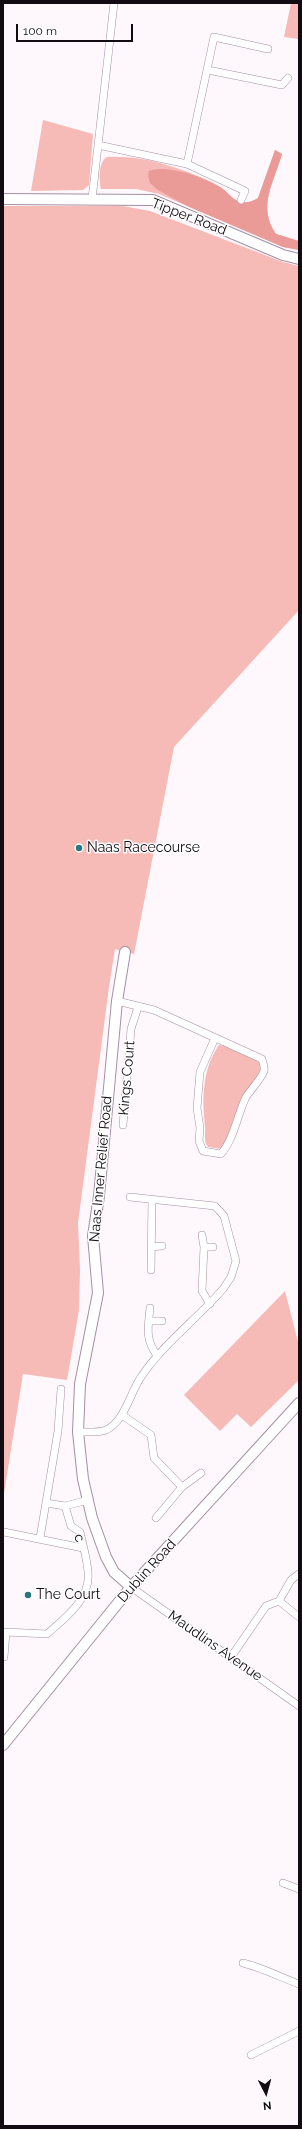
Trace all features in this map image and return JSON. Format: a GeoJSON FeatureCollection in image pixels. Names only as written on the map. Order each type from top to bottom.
{"type":"FeatureCollection","features":[{"type":"Feature","properties":{"kind":"street"},"geometry":{"type":"LineString","coordinates":[[92,200],[114,3]]}},
{"type":"Feature","properties":{"kind":"street"},"geometry":{"type":"LineString","coordinates":[[187,164],[214,37],[268,49]]}},
{"type":"Feature","properties":{"kind":"street"},"geometry":{"type":"LineString","coordinates":[[208,70],[282,85],[288,78]]}},
{"type":"Feature","properties":{"kind":"street"},"geometry":{"type":"LineString","coordinates":[[98,145],[187,164],[245,191],[242,200]]}},
{"type":"Feature","properties":{"kind":"street","name":"Tipper Road"},"geometry":{"type":"LineString","coordinates":[[3,199],[153,200],[283,255],[299,259]]}},
{"type":"Feature","properties":{"kind":"street","name":"Naas Inner Relief Road"},"geometry":{"type":"LineString","coordinates":[[125,952],[117,1001],[99,1196],[93,1236],[98,1293],[80,1384],[78,1432],[88,1500],[106,1557],[114,1572],[131,1588]]}},
{"type":"Feature","properties":{"kind":"street"},"geometry":{"type":"LineString","coordinates":[[117,1001],[154,1010],[262,1059],[264,1072],[246,1097],[233,1127],[229,1145],[221,1154],[202,1151],[199,1141],[200,1128],[197,1108],[200,1072],[215,1038]]}},
{"type":"Feature","properties":{"kind":"street","name":"Kings Court"},"geometry":{"type":"LineString","coordinates":[[123,1125],[131,1029],[138,1007]]}},
{"type":"Feature","properties":{"kind":"street"},"geometry":{"type":"LineString","coordinates":[[78,1432],[105,1430],[122,1415],[140,1377],[157,1356],[210,1304],[231,1277],[236,1261],[224,1216],[215,1206],[130,1198]]}},
{"type":"Feature","properties":{"kind":"street"},"geometry":{"type":"LineString","coordinates":[[151,1270],[152,1200]]}},
{"type":"Feature","properties":{"kind":"street"},"geometry":{"type":"LineString","coordinates":[[202,1236],[204,1247],[202,1291],[210,1304]]}},
{"type":"Feature","properties":{"kind":"street"},"geometry":{"type":"LineString","coordinates":[[151,1247],[162,1246]]}},
{"type":"Feature","properties":{"kind":"street"},"geometry":{"type":"LineString","coordinates":[[204,1247],[213,1247]]}},
{"type":"Feature","properties":{"kind":"street"},"geometry":{"type":"LineString","coordinates":[[150,1308],[147,1334],[150,1344],[157,1356]]}},
{"type":"Feature","properties":{"kind":"street"},"geometry":{"type":"LineString","coordinates":[[149,1320],[162,1321]]}},
{"type":"Feature","properties":{"kind":"street"},"geometry":{"type":"LineString","coordinates":[[40,1538],[58,1431],[61,1389]]}},
{"type":"Feature","properties":{"kind":"street"},"geometry":{"type":"LineString","coordinates":[[52,1398],[60,1399]]}},
{"type":"Feature","properties":{"kind":"street","name":"Dublin Road"},"geometry":{"type":"LineString","coordinates":[[3,1745],[131,1588],[299,1403]]}},
{"type":"Feature","properties":{"kind":"street"},"geometry":{"type":"LineString","coordinates":[[122,1415],[152,1434],[154,1458],[182,1487]]}},
{"type":"Feature","properties":{"kind":"street"},"geometry":{"type":"LineString","coordinates":[[156,1518],[182,1487],[201,1473]]}},
{"type":"Feature","properties":{"kind":"street"},"geometry":{"type":"LineString","coordinates":[[46,1503],[65,1506],[88,1500]]}},
{"type":"Feature","properties":{"kind":"street","name":"c"},"geometry":{"type":"LineString","coordinates":[[4,1657],[6,1632],[47,1634],[74,1609],[86,1591],[89,1573],[80,1532],[71,1526],[67,1517],[65,1506]]}},
{"type":"Feature","properties":{"kind":"street"},"geometry":{"type":"LineString","coordinates":[[4,1532],[40,1538],[83,1548]]}},
{"type":"Feature","properties":{"kind":"street"},"geometry":{"type":"LineString","coordinates":[[231,1657],[266,1606],[279,1601],[291,1580],[299,1574]]}},
{"type":"Feature","properties":{"kind":"street","name":"Maudlins Avenue"},"geometry":{"type":"LineString","coordinates":[[131,1588],[299,1706]]}},
{"type":"Feature","properties":{"kind":"street"},"geometry":{"type":"LineString","coordinates":[[279,1601],[299,1617]]}},
{"type":"Feature","properties":{"kind":"street"},"geometry":{"type":"LineString","coordinates":[[282,1883],[299,1889]]}},
{"type":"Feature","properties":{"kind":"street"},"geometry":{"type":"LineString","coordinates":[[243,1963],[263,1969],[299,1984]]}},
{"type":"Feature","properties":{"kind":"street"},"geometry":{"type":"LineString","coordinates":[[251,2055],[299,2031]]}},
{"type":"Feature","properties":{"kind":"shaded area"},"geometry":{"type":"Polygon","coordinates":[[[291,3],[299,3],[299,39],[284,37],[291,3]]]}},
{"type":"Feature","properties":{"kind":"shaded area"},"geometry":{"type":"Polygon","coordinates":[[[43,120],[93,134],[89,185],[83,190],[31,191],[43,120]]]}},
{"type":"Feature","properties":{"kind":"shaded area"},"geometry":{"type":"Polygon","coordinates":[[[275,150],[282,154],[267,204],[270,224],[276,234],[299,241],[299,250],[283,247],[159,194],[136,189],[101,189],[100,172],[104,159],[107,157],[136,158],[165,164],[193,174],[219,186],[235,200],[241,202],[253,201],[258,198],[275,150]]]}},
{"type":"Feature","properties":{"kind":"shaded area"},"geometry":{"type":"Polygon","coordinates":[[[275,150],[282,154],[267,204],[270,224],[276,234],[299,241],[299,250],[283,247],[187,206],[158,190],[150,183],[148,175],[149,171],[157,169],[175,170],[205,179],[223,189],[236,200],[249,202],[258,198],[275,150]]]}},
{"type":"Feature","properties":{"kind":"shaded area","name":"Naas Racecourse"},"geometry":{"type":"Polygon","coordinates":[[[3,206],[123,206],[150,211],[283,262],[299,266],[299,610],[174,747],[134,954],[115,949],[78,1223],[80,1270],[79,1310],[67,1380],[23,1374],[3,1500],[3,206]]]}},
{"type":"Feature","properties":{"kind":"shaded area"},"geometry":{"type":"Polygon","coordinates":[[[219,1045],[225,1046],[261,1063],[259,1073],[241,1103],[225,1145],[222,1149],[208,1147],[206,1144],[204,1105],[204,1084],[206,1074],[213,1054],[219,1045]]]}},
{"type":"Feature","properties":{"kind":"shaded area"},"geometry":{"type":"Polygon","coordinates":[[[285,1291],[299,1346],[299,1380],[251,1427],[237,1414],[220,1431],[184,1395],[285,1291]]]}},
{"type":"Feature","properties":{"kind":"place","name":"Naas Racecourse"},"geometry":{"type":"Point","coordinates":[79,848]}},
{"type":"Feature","properties":{"kind":"place","name":"The Court"},"geometry":{"type":"Point","coordinates":[28,1595]}}]}
